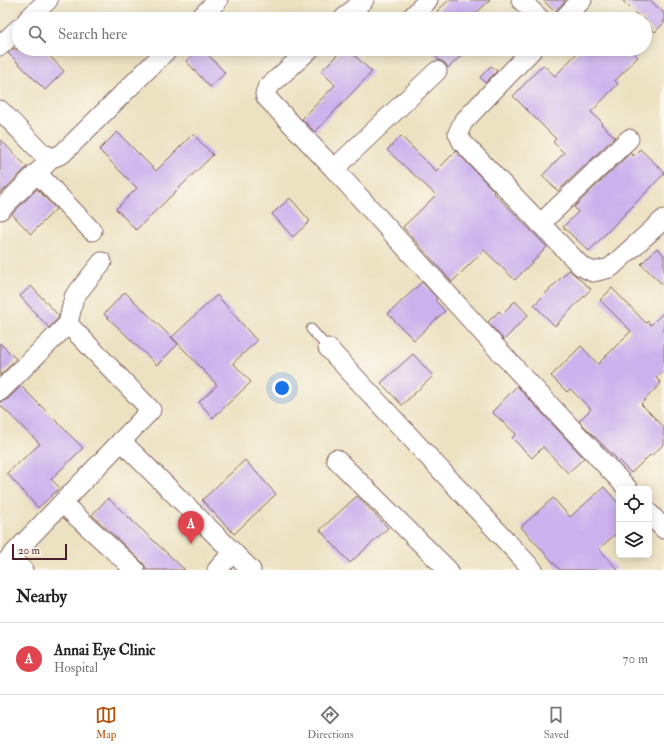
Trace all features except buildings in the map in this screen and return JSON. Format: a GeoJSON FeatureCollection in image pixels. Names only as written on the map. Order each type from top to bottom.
{"type":"FeatureCollection","features":[{"type":"Feature","properties":{"kind":"street"},"geometry":{"type":"LineString","coordinates":[[35,12],[48,0]]}},
{"type":"Feature","properties":{"kind":"street"},"geometry":{"type":"LineString","coordinates":[[206,12],[218,0]]}},
{"type":"Feature","properties":{"kind":"street"},"geometry":{"type":"LineString","coordinates":[[351,12],[364,0]]}},
{"type":"Feature","properties":{"kind":"street"},"geometry":{"type":"LineString","coordinates":[[417,12],[428,0]]}},
{"type":"Feature","properties":{"kind":"street"},"geometry":{"type":"LineString","coordinates":[[521,0],[533,12]]}},
{"type":"Feature","properties":{"kind":"street"},"geometry":{"type":"LineString","coordinates":[[570,12],[582,0]]}},
{"type":"Feature","properties":{"kind":"street"},"geometry":{"type":"LineString","coordinates":[[0,46],[12,35]]}},
{"type":"Feature","properties":{"kind":"street"},"geometry":{"type":"LineString","coordinates":[[0,210],[52,158],[62,154],[161,56]]}},
{"type":"Feature","properties":{"kind":"street"},"geometry":{"type":"LineString","coordinates":[[302,56],[268,88],[265,94],[266,97],[625,486]]}},
{"type":"Feature","properties":{"kind":"street"},"geometry":{"type":"LineString","coordinates":[[526,56],[462,122],[458,132],[462,142],[581,266],[593,272],[610,268],[664,219]]}},
{"type":"Feature","properties":{"kind":"street"},"geometry":{"type":"LineString","coordinates":[[334,169],[437,71]]}},
{"type":"Feature","properties":{"kind":"street"},"geometry":{"type":"LineString","coordinates":[[0,110],[42,153],[52,158]]}},
{"type":"Feature","properties":{"kind":"street"},"geometry":{"type":"LineString","coordinates":[[540,224],[629,139]]}},
{"type":"Feature","properties":{"kind":"street"},"geometry":{"type":"LineString","coordinates":[[37,173],[92,231]]}},
{"type":"Feature","properties":{"kind":"street"},"geometry":{"type":"LineString","coordinates":[[0,391],[68,324],[74,297],[102,262]]}},
{"type":"Feature","properties":{"kind":"street"},"geometry":{"type":"LineString","coordinates":[[11,566],[62,503],[152,410],[68,324]]}},
{"type":"Feature","properties":{"kind":"street"},"geometry":{"type":"LineString","coordinates":[[328,348],[532,570]]}},
{"type":"Feature","properties":{"kind":"street"},"geometry":{"type":"LineString","coordinates":[[121,441],[251,570]]}},
{"type":"Feature","properties":{"kind":"street"},"geometry":{"type":"LineString","coordinates":[[336,459],[448,570]]}},
{"type":"Feature","properties":{"kind":"street"},"geometry":{"type":"LineString","coordinates":[[62,503],[135,570]]}},
{"type":"Feature","properties":{"kind":"street"},"geometry":{"type":"LineString","coordinates":[[652,516],[664,529]]}},
{"type":"Feature","properties":{"kind":"street"},"geometry":{"type":"LineString","coordinates":[[217,570],[233,552]]}},
{"type":"Feature","properties":{"kind":"lane"},"geometry":{"type":"LineString","coordinates":[[311,329],[328,348]]}},
{"type":"Feature","properties":{"kind":"place","name":"Annai Eye Clinic"},"geometry":{"type":"Point","coordinates":[191,544]}}]}
